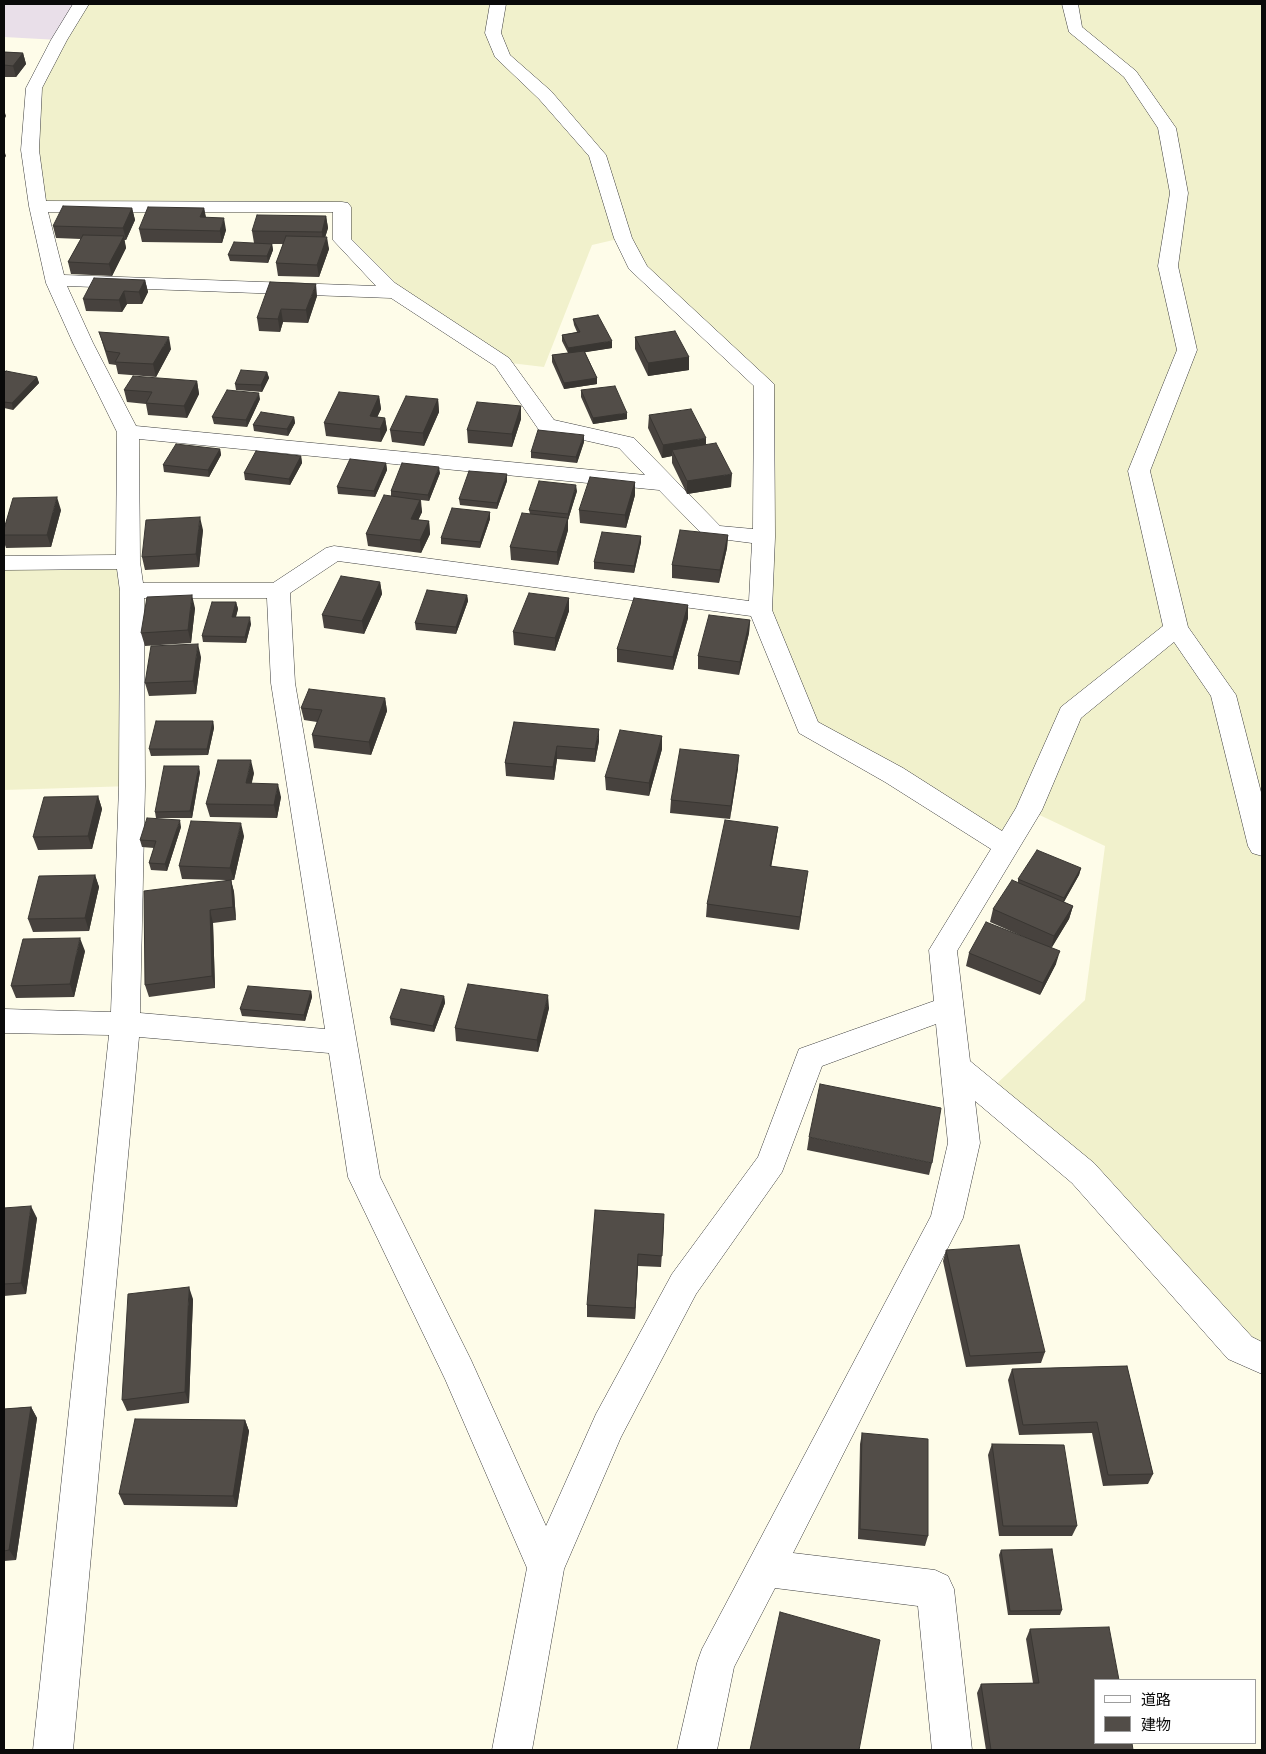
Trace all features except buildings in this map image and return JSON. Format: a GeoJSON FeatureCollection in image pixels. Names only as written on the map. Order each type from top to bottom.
{"type":"FeatureCollection","features":[{"type":"Feature","properties":{"kind":"street"},"geometry":{"type":"LineString","coordinates":[[53,1750],[125,1024],[132,786],[132,591],[128,562],[128,432],[83,343],[55,280],[38,206],[30,150],[34,88],[59,40],[81,4]]}},
{"type":"Feature","properties":{"kind":"street"},"geometry":{"type":"LineString","coordinates":[[498,4],[493,33],[503,57],[545,95],[597,155],[623,238],[639,269],[764,384],[764,537],[760,610],[808,726],[894,775],[1006,846]]}},
{"type":"Feature","properties":{"kind":"street"},"geometry":{"type":"LineString","coordinates":[[1070,4],[1075,28],[1130,74],[1166,128],[1179,193],[1168,266],[1187,350],[1139,470],[1176,628],[1223,695],[1262,846]]}},
{"type":"Feature","properties":{"kind":"street"},"geometry":{"type":"LineString","coordinates":[[38,206],[342,207],[342,240],[394,292],[502,362],[547,425],[626,443],[713,532],[764,537]]}},
{"type":"Feature","properties":{"kind":"street"},"geometry":{"type":"LineString","coordinates":[[55,280],[394,292]]}},
{"type":"Feature","properties":{"kind":"street"},"geometry":{"type":"LineString","coordinates":[[128,432],[666,484]]}},
{"type":"Feature","properties":{"kind":"street"},"geometry":{"type":"LineString","coordinates":[[132,591],[278,590],[334,553],[760,610]]}},
{"type":"Feature","properties":{"kind":"street"},"geometry":{"type":"LineString","coordinates":[[4,563],[128,562]]}},
{"type":"Feature","properties":{"kind":"street"},"geometry":{"type":"LineString","coordinates":[[278,590],[283,683],[364,1177],[459,1371],[546,1568]]}},
{"type":"Feature","properties":{"kind":"street"},"geometry":{"type":"LineString","coordinates":[[697,1750],[716,1663],[947,1218],[964,1143],[943,950],[1029,810],[1070,713],[1176,628]]}},
{"type":"Feature","properties":{"kind":"street"},"geometry":{"type":"LineString","coordinates":[[512,1750],[546,1568],[608,1426],[684,1284],[770,1163],[810,1058],[948,1008]]}},
{"type":"Feature","properties":{"kind":"street"},"geometry":{"type":"LineString","coordinates":[[4,1020],[125,1024],[341,1042]]}},
{"type":"Feature","properties":{"kind":"street"},"geometry":{"type":"LineString","coordinates":[[957,1068],[1083,1173],[1240,1348],[1262,1358]]}},
{"type":"Feature","properties":{"kind":"street"},"geometry":{"type":"LineString","coordinates":[[765,1568],[935,1589],[952,1750]]}},
{"type":"Feature","properties":{"kind":"shaded area"},"geometry":{"type":"Polygon","coordinates":[[[4,4],[81,4],[59,40],[4,37],[4,4]]]}},
{"type":"Feature","properties":{"kind":"green space"},"geometry":{"type":"Polygon","coordinates":[[[81,4],[1262,4],[1262,1358],[1240,1348],[987,1093],[1085,1000],[1105,846],[1029,810],[1006,846],[808,727],[760,610],[764,383],[639,269],[622,238],[592,245],[544,367],[502,362],[388,287],[342,240],[342,208],[38,206],[34,88],[59,40],[81,4]]]}},
{"type":"Feature","properties":{"kind":"green space"},"geometry":{"type":"Polygon","coordinates":[[[128,562],[132,786],[4,790],[4,563],[128,562]]]}}]}
